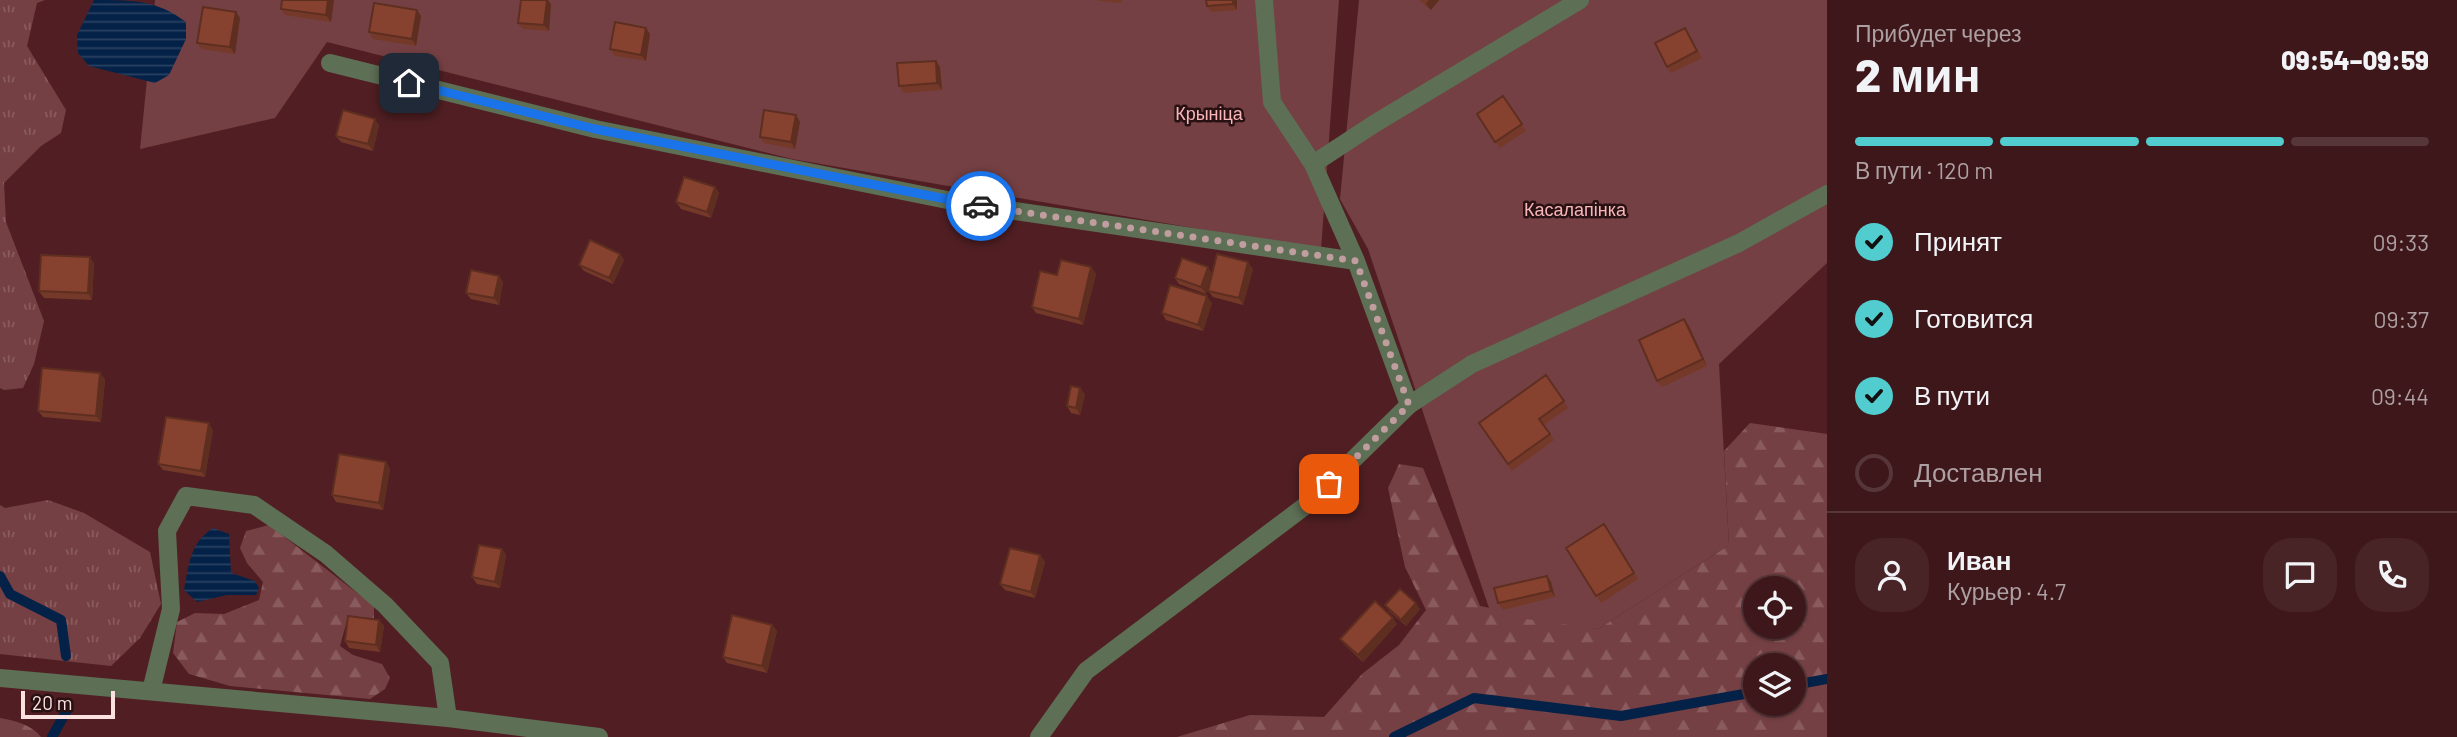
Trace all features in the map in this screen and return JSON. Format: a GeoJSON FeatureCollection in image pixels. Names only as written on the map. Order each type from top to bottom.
{"type":"FeatureCollection","features":[{"type":"Feature","properties":{"kind":"street"},"geometry":{"type":"LineString","coordinates":[[1264,0],[1272,102],[1313,164],[1356,261],[1409,405]]}},
{"type":"Feature","properties":{"kind":"street"},"geometry":{"type":"LineString","coordinates":[[1313,164],[1385,117],[1580,0]]}},
{"type":"Feature","properties":{"kind":"street"},"geometry":{"type":"LineString","coordinates":[[330,63],[595,129],[967,204],[1356,261]]}},
{"type":"Feature","properties":{"kind":"street"},"geometry":{"type":"LineString","coordinates":[[1040,737],[1086,671],[1309,503],[1409,405],[1472,364],[1739,243],[1827,194]]}},
{"type":"Feature","properties":{"kind":"street"},"geometry":{"type":"LineString","coordinates":[[151,691],[171,608],[167,531],[186,496],[254,505],[326,554],[385,605],[440,663],[448,718]]}},
{"type":"Feature","properties":{"kind":"street"},"geometry":{"type":"LineString","coordinates":[[0,678],[448,718],[599,737]]}},
{"type":"Feature","properties":{"kind":"green space"},"geometry":{"type":"Polygon","coordinates":[[[0,0],[45,0],[37,3],[27,46],[66,110],[61,133],[41,146],[4,183],[6,222],[44,321],[34,364],[23,388],[4,390],[0,388],[0,0]]]}},
{"type":"Feature","properties":{"kind":"green space","name":"Крыніца"},"geometry":{"type":"Polygon","coordinates":[[[155,0],[1339,0],[1321,250],[792,159],[327,42],[275,118],[140,149],[155,0]]]}},
{"type":"Feature","properties":{"kind":"green space","name":"Касалапінка"},"geometry":{"type":"Polygon","coordinates":[[[1359,0],[1827,0],[1827,263],[1719,364],[1729,545],[1598,629],[1491,614],[1368,249],[1340,199],[1359,0]]]}},
{"type":"Feature","properties":{"kind":"green space"},"geometry":{"type":"Polygon","coordinates":[[[1750,423],[1827,434],[1827,737],[1177,737],[1250,715],[1324,717],[1362,674],[1399,645],[1426,610],[1405,567],[1388,488],[1399,464],[1423,468],[1480,606],[1598,629],[1729,545],[1724,451],[1750,423]]]}},
{"type":"Feature","properties":{"kind":"green space"},"geometry":{"type":"Polygon","coordinates":[[[48,500],[84,513],[150,552],[161,604],[140,638],[111,666],[0,654],[0,505],[5,508],[48,500]]]}},
{"type":"Feature","properties":{"kind":"green space"},"geometry":{"type":"Polygon","coordinates":[[[269,525],[374,606],[374,618],[348,617],[340,646],[353,655],[382,664],[390,678],[385,689],[370,699],[230,686],[189,674],[173,653],[177,622],[195,613],[224,614],[259,600],[263,582],[247,563],[240,548],[246,531],[269,525]]]}},
{"type":"Feature","properties":{"kind":"green space"},"geometry":{"type":"Polygon","coordinates":[[[0,718],[28,726],[41,737],[0,737],[0,718]]]}},
{"type":"Feature","properties":{"kind":"water"},"geometry":{"type":"Polygon","coordinates":[[[94,0],[121,0],[154,5],[186,22],[186,39],[169,75],[155,83],[89,66],[78,53],[77,35],[94,0]]]}},
{"type":"Feature","properties":{"kind":"water"},"geometry":{"type":"Polygon","coordinates":[[[213,528],[229,534],[231,573],[255,581],[259,588],[256,595],[227,595],[197,602],[184,590],[195,547],[213,528]]]}},
{"type":"Feature","properties":{"kind":"building"},"geometry":{"type":"Polygon","coordinates":[[[282,0],[328,0],[326,15],[281,9],[282,0]]]}},
{"type":"Feature","properties":{"kind":"building"},"geometry":{"type":"Polygon","coordinates":[[[521,0],[547,0],[544,25],[518,23],[521,0]]]}},
{"type":"Feature","properties":{"kind":"building"},"geometry":{"type":"Polygon","coordinates":[[[1206,0],[1233,0],[1233,4],[1207,6],[1206,0]]]}},
{"type":"Feature","properties":{"kind":"building"},"geometry":{"type":"Polygon","coordinates":[[[374,3],[417,10],[412,39],[369,32],[374,3]]]}},
{"type":"Feature","properties":{"kind":"building"},"geometry":{"type":"Polygon","coordinates":[[[203,7],[236,12],[230,47],[197,43],[203,7]]]}},
{"type":"Feature","properties":{"kind":"building"},"geometry":{"type":"Polygon","coordinates":[[[615,22],[646,28],[641,55],[610,49],[615,22]]]}},
{"type":"Feature","properties":{"kind":"building"},"geometry":{"type":"Polygon","coordinates":[[[1685,28],[1697,51],[1667,67],[1655,43],[1685,28]]]}},
{"type":"Feature","properties":{"kind":"building"},"geometry":{"type":"Polygon","coordinates":[[[936,61],[937,83],[899,86],[897,63],[936,61]]]}},
{"type":"Feature","properties":{"kind":"building"},"geometry":{"type":"Polygon","coordinates":[[[1503,96],[1522,124],[1495,142],[1477,114],[1503,96]]]}},
{"type":"Feature","properties":{"kind":"building"},"geometry":{"type":"Polygon","coordinates":[[[343,110],[375,119],[368,144],[336,136],[343,110]]]}},
{"type":"Feature","properties":{"kind":"building"},"geometry":{"type":"Polygon","coordinates":[[[764,110],[796,115],[791,142],[760,137],[764,110]]]}},
{"type":"Feature","properties":{"kind":"building"},"geometry":{"type":"Polygon","coordinates":[[[684,177],[715,187],[707,212],[676,202],[684,177]]]}},
{"type":"Feature","properties":{"kind":"building"},"geometry":{"type":"Polygon","coordinates":[[[590,240],[620,254],[609,278],[579,265],[590,240]]]}},
{"type":"Feature","properties":{"kind":"building"},"geometry":{"type":"Polygon","coordinates":[[[1217,254],[1248,262],[1239,298],[1208,291],[1217,254]]]}},
{"type":"Feature","properties":{"kind":"building"},"geometry":{"type":"Polygon","coordinates":[[[41,255],[90,257],[88,293],[39,291],[41,255]]]}},
{"type":"Feature","properties":{"kind":"building"},"geometry":{"type":"Polygon","coordinates":[[[1182,258],[1208,267],[1201,287],[1175,278],[1182,258]]]}},
{"type":"Feature","properties":{"kind":"building"},"geometry":{"type":"Polygon","coordinates":[[[1061,260],[1091,267],[1079,319],[1032,307],[1040,271],[1057,275],[1061,260]]]}},
{"type":"Feature","properties":{"kind":"building"},"geometry":{"type":"Polygon","coordinates":[[[471,270],[499,276],[494,298],[466,293],[471,270]]]}},
{"type":"Feature","properties":{"kind":"building"},"geometry":{"type":"Polygon","coordinates":[[[1170,285],[1207,296],[1198,325],[1162,313],[1170,285]]]}},
{"type":"Feature","properties":{"kind":"building"},"geometry":{"type":"Polygon","coordinates":[[[1684,319],[1703,359],[1657,381],[1639,340],[1684,319]]]}},
{"type":"Feature","properties":{"kind":"building"},"geometry":{"type":"Polygon","coordinates":[[[42,368],[100,373],[96,416],[38,411],[42,368]]]}},
{"type":"Feature","properties":{"kind":"building"},"geometry":{"type":"Polygon","coordinates":[[[1546,375],[1564,401],[1539,419],[1550,434],[1508,464],[1479,423],[1546,375]]]}},
{"type":"Feature","properties":{"kind":"building"},"geometry":{"type":"Polygon","coordinates":[[[1071,386],[1080,388],[1076,408],[1067,406],[1071,386]]]}},
{"type":"Feature","properties":{"kind":"building"},"geometry":{"type":"Polygon","coordinates":[[[166,417],[209,423],[201,471],[158,464],[166,417]]]}},
{"type":"Feature","properties":{"kind":"building"},"geometry":{"type":"Polygon","coordinates":[[[339,454],[386,462],[379,503],[332,495],[339,454]]]}},
{"type":"Feature","properties":{"kind":"building"},"geometry":{"type":"Polygon","coordinates":[[[1604,524],[1634,573],[1596,596],[1566,548],[1604,524]]]}},
{"type":"Feature","properties":{"kind":"building"},"geometry":{"type":"Polygon","coordinates":[[[479,545],[502,549],[495,582],[472,577],[479,545]]]}},
{"type":"Feature","properties":{"kind":"building"},"geometry":{"type":"Polygon","coordinates":[[[1010,548],[1040,555],[1031,592],[1000,584],[1010,548]]]}},
{"type":"Feature","properties":{"kind":"building"},"geometry":{"type":"Polygon","coordinates":[[[1547,576],[1551,591],[1498,603],[1494,588],[1547,576]]]}},
{"type":"Feature","properties":{"kind":"building"},"geometry":{"type":"Polygon","coordinates":[[[1400,589],[1416,603],[1401,620],[1385,605],[1400,589]]]}},
{"type":"Feature","properties":{"kind":"building"},"geometry":{"type":"Polygon","coordinates":[[[1375,601],[1393,618],[1358,655],[1340,639],[1375,601]]]}},
{"type":"Feature","properties":{"kind":"building"},"geometry":{"type":"Polygon","coordinates":[[[732,615],[772,625],[762,666],[723,657],[732,615]]]}},
{"type":"Feature","properties":{"kind":"building"},"geometry":{"type":"Polygon","coordinates":[[[348,616],[379,620],[376,645],[345,641],[348,616]]]}},
{"type":"Feature","properties":{"kind":"waterway"},"geometry":{"type":"LineString","coordinates":[[0,576],[10,594],[61,620],[66,656]]}},
{"type":"Feature","properties":{"kind":"waterway"},"geometry":{"type":"LineString","coordinates":[[1806,683],[1827,679]]}},
{"type":"Feature","properties":{"kind":"waterway"},"geometry":{"type":"LineString","coordinates":[[1394,737],[1474,698],[1621,716],[1743,694]]}},
{"type":"Feature","properties":{"kind":"waterway"},"geometry":{"type":"LineString","coordinates":[[52,737],[67,710]]}},
{"type":"Feature","properties":{"kind":"way so far"},"geometry":{"type":"LineString","coordinates":[[981,206],[1356,261],[1409,405],[1329,484]]}},
{"type":"Feature","properties":{"kind":"route"},"geometry":{"type":"LineString","coordinates":[[409,83],[595,129],[981,206]]}}]}
